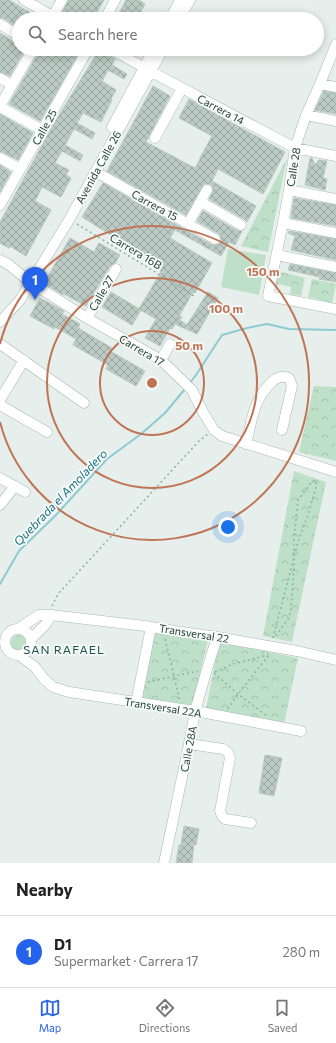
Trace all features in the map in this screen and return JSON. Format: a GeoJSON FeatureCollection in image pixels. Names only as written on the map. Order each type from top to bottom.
{"type":"FeatureCollection","features":[{"type":"Feature","properties":{"kind":"street"},"geometry":{"type":"LineString","coordinates":[[24,0],[44,12]]}},
{"type":"Feature","properties":{"kind":"street"},"geometry":{"type":"LineString","coordinates":[[57,12],[62,0]]}},
{"type":"Feature","properties":{"kind":"street"},"geometry":{"type":"LineString","coordinates":[[109,12],[115,0]]}},
{"type":"Feature","properties":{"kind":"street"},"geometry":{"type":"LineString","coordinates":[[174,12],[180,0]]}},
{"type":"Feature","properties":{"kind":"street"},"geometry":{"type":"LineString","coordinates":[[183,12],[190,0]]}},
{"type":"Feature","properties":{"kind":"street"},"geometry":{"type":"LineString","coordinates":[[0,24],[12,32]]}},
{"type":"Feature","properties":{"kind":"street","name":"Calle 28"},"geometry":{"type":"LineString","coordinates":[[335,50],[306,115],[295,148],[283,223],[268,296],[336,309]]}},
{"type":"Feature","properties":{"kind":"street"},"geometry":{"type":"LineString","coordinates":[[29,56],[0,107],[42,130]]}},
{"type":"Feature","properties":{"kind":"street","name":"Calle 25"},"geometry":{"type":"LineString","coordinates":[[0,205],[84,56]]}},
{"type":"Feature","properties":{"kind":"street","name":"Carrera 14"},"geometry":{"type":"LineString","coordinates":[[123,56],[295,148],[336,156]]}},
{"type":"Feature","properties":{"kind":"street","name":"Avenida Calle 26"},"geometry":{"type":"LineString","coordinates":[[28,280],[69,220],[96,172],[147,70],[152,56]]}},
{"type":"Feature","properties":{"kind":"street","name":"Avenida Calle 26"},"geometry":{"type":"LineString","coordinates":[[28,280],[147,70],[158,56]]}},
{"type":"Feature","properties":{"kind":"street"},"geometry":{"type":"LineString","coordinates":[[0,78],[12,85]]}},
{"type":"Feature","properties":{"kind":"street"},"geometry":{"type":"LineString","coordinates":[[320,84],[336,87]]}},
{"type":"Feature","properties":{"kind":"street"},"geometry":{"type":"LineString","coordinates":[[155,138],[182,88]]}},
{"type":"Feature","properties":{"kind":"street"},"geometry":{"type":"LineString","coordinates":[[306,115],[336,121]]}},
{"type":"Feature","properties":{"kind":"street"},"geometry":{"type":"LineString","coordinates":[[0,158],[20,169]]}},
{"type":"Feature","properties":{"kind":"street","name":"Carrera 15"},"geometry":{"type":"LineString","coordinates":[[96,172],[215,239]]}},
{"type":"Feature","properties":{"kind":"street"},"geometry":{"type":"LineString","coordinates":[[188,224],[207,190]]}},
{"type":"Feature","properties":{"kind":"street"},"geometry":{"type":"LineString","coordinates":[[289,190],[336,199]]}},
{"type":"Feature","properties":{"kind":"street"},"geometry":{"type":"LineString","coordinates":[[201,202],[241,225]]}},
{"type":"Feature","properties":{"kind":"street"},"geometry":{"type":"LineString","coordinates":[[283,223],[336,233]]}},
{"type":"Feature","properties":{"kind":"street"},"geometry":{"type":"LineString","coordinates":[[277,255],[336,267]]}},
{"type":"Feature","properties":{"kind":"street","name":"Carrera 17"},"geometry":{"type":"LineString","coordinates":[[0,260],[87,318],[161,360],[192,390],[214,430]]}},
{"type":"Feature","properties":{"kind":"street","name":"Calle 27"},"geometry":{"type":"LineString","coordinates":[[87,318],[116,269]]}},
{"type":"Feature","properties":{"kind":"street"},"geometry":{"type":"LineString","coordinates":[[0,313],[28,280]]}},
{"type":"Feature","properties":{"kind":"street"},"geometry":{"type":"LineString","coordinates":[[0,322],[20,300],[28,280]]}},
{"type":"Feature","properties":{"kind":"street"},"geometry":{"type":"LineString","coordinates":[[0,344],[84,404]]}},
{"type":"Feature","properties":{"kind":"street"},"geometry":{"type":"LineString","coordinates":[[161,360],[170,344]]}},
{"type":"Feature","properties":{"kind":"street"},"geometry":{"type":"LineString","coordinates":[[0,400],[24,360]]}},
{"type":"Feature","properties":{"kind":"street"},"geometry":{"type":"LineString","coordinates":[[246,444],[256,403],[260,395],[274,380],[285,376],[289,378],[292,386],[282,430]]}},
{"type":"Feature","properties":{"kind":"street"},"geometry":{"type":"LineString","coordinates":[[0,405],[47,432]]}},
{"type":"Feature","properties":{"kind":"street"},"geometry":{"type":"LineString","coordinates":[[214,430],[222,436],[336,472]]}},
{"type":"Feature","properties":{"kind":"street"},"geometry":{"type":"LineString","coordinates":[[0,478],[25,492]]}},
{"type":"Feature","properties":{"kind":"street"},"geometry":{"type":"LineString","coordinates":[[0,505],[14,486]]}},
{"type":"Feature","properties":{"kind":"street"},"geometry":{"type":"LineString","coordinates":[[18,655],[26,653],[29,649],[31,639],[46,624],[51,615],[39,615],[9,632],[3,645],[11,653],[18,655],[35,667]]}},
{"type":"Feature","properties":{"kind":"street","name":"Transversal 22"},"geometry":{"type":"LineString","coordinates":[[51,615],[151,627],[217,637],[270,651],[296,651],[336,660]]}},
{"type":"Feature","properties":{"kind":"street"},"geometry":{"type":"LineString","coordinates":[[136,703],[151,627]]}},
{"type":"Feature","properties":{"kind":"street"},"geometry":{"type":"LineString","coordinates":[[9,632],[22,630],[26,632],[31,639]]}},
{"type":"Feature","properties":{"kind":"street","name":"Calle 28A"},"geometry":{"type":"LineString","coordinates":[[164,863],[195,712],[217,637]]}},
{"type":"Feature","properties":{"kind":"street"},"geometry":{"type":"LineString","coordinates":[[29,649],[35,667]]}},
{"type":"Feature","properties":{"kind":"street","name":"Transversal 22A"},"geometry":{"type":"LineString","coordinates":[[35,667],[44,679],[53,687],[69,692],[301,731]]}},
{"type":"Feature","properties":{"kind":"street"},"geometry":{"type":"LineString","coordinates":[[189,744],[223,749],[229,753],[230,758],[220,811],[225,819],[251,823]]}},
{"type":"Feature","properties":{"kind":"path","name":"Carrera 16B"},"geometry":{"type":"LineString","coordinates":[[69,220],[194,296]]}},
{"type":"Feature","properties":{"kind":"path"},"geometry":{"type":"LineString","coordinates":[[51,615],[53,605],[58,594],[199,441],[214,430]]}},
{"type":"Feature","properties":{"kind":"path"},"geometry":{"type":"LineString","coordinates":[[294,557],[292,564],[272,640],[289,618],[293,592],[294,557],[294,538],[298,500],[310,484],[316,480],[316,487],[294,557]]}},
{"type":"Feature","properties":{"kind":"path"},"geometry":{"type":"LineString","coordinates":[[163,629],[182,710]]}},
{"type":"Feature","properties":{"kind":"path"},"geometry":{"type":"LineString","coordinates":[[268,716],[213,673],[270,651]]}},
{"type":"Feature","properties":{"kind":"path"},"geometry":{"type":"LineString","coordinates":[[223,717],[270,651]]}},
{"type":"Feature","properties":{"kind":"path"},"geometry":{"type":"LineString","coordinates":[[140,684],[207,669]]}},
{"type":"Feature","properties":{"kind":"green space"},"geometry":{"type":"Polygon","coordinates":[[[287,158],[268,252],[241,246],[287,158]]]}},
{"type":"Feature","properties":{"kind":"green space"},"geometry":{"type":"Polygon","coordinates":[[[228,249],[266,255],[259,295],[221,287],[228,249]]]}},
{"type":"Feature","properties":{"kind":"green space"},"geometry":{"type":"Polygon","coordinates":[[[278,271],[305,278],[301,296],[290,294],[291,287],[279,284],[277,286],[274,285],[278,271]]]}},
{"type":"Feature","properties":{"kind":"green space"},"geometry":{"type":"Polygon","coordinates":[[[312,279],[336,284],[332,303],[308,297],[312,279]]]}},
{"type":"Feature","properties":{"kind":"green space"},"geometry":{"type":"Polygon","coordinates":[[[314,386],[336,387],[336,461],[299,452],[314,386]]]}},
{"type":"Feature","properties":{"kind":"green space"},"geometry":{"type":"Polygon","coordinates":[[[294,471],[326,482],[292,642],[263,636],[294,471]]]}},
{"type":"Feature","properties":{"kind":"green space"},"geometry":{"type":"Polygon","coordinates":[[[154,631],[208,640],[192,706],[141,698],[154,631]]]}},
{"type":"Feature","properties":{"kind":"green space"},"geometry":{"type":"Polygon","coordinates":[[[19,635],[26,640],[27,643],[22,650],[19,651],[12,646],[11,643],[16,636],[19,635]]]}},
{"type":"Feature","properties":{"kind":"green space"},"geometry":{"type":"Polygon","coordinates":[[[219,642],[298,658],[284,724],[206,709],[219,642]]]}},
{"type":"Feature","properties":{"kind":"building"},"geometry":{"type":"Polygon","coordinates":[[[0,0],[9,0],[29,12],[12,12],[12,24],[3,18],[0,18],[0,0]]]}},
{"type":"Feature","properties":{"kind":"building"},"geometry":{"type":"Polygon","coordinates":[[[68,0],[104,0],[97,12],[62,12],[68,0]]]}},
{"type":"Feature","properties":{"kind":"building"},"geometry":{"type":"Polygon","coordinates":[[[126,0],[139,0],[145,4],[141,12],[120,12],[126,0]]]}},
{"type":"Feature","properties":{"kind":"building"},"geometry":{"type":"Polygon","coordinates":[[[0,33],[12,41],[12,56],[21,56],[10,76],[0,72],[0,33]]]}},
{"type":"Feature","properties":{"kind":"building"},"geometry":{"type":"Polygon","coordinates":[[[37,56],[77,56],[40,121],[9,104],[37,56]]]}},
{"type":"Feature","properties":{"kind":"building"},"geometry":{"type":"Polygon","coordinates":[[[95,56],[110,56],[115,59],[112,65],[127,74],[124,79],[108,70],[102,81],[116,90],[101,122],[83,113],[77,123],[95,133],[92,139],[74,129],[65,145],[83,155],[80,161],[62,151],[55,163],[69,170],[66,175],[71,178],[61,197],[42,187],[35,201],[51,210],[26,256],[10,246],[9,248],[0,243],[0,222],[53,125],[95,56]]]}},
{"type":"Feature","properties":{"kind":"building"},"geometry":{"type":"Polygon","coordinates":[[[153,86],[170,96],[146,142],[195,168],[212,136],[179,118],[189,99],[285,152],[263,194],[218,169],[212,181],[256,206],[247,222],[209,199],[213,190],[213,187],[210,184],[204,184],[186,215],[107,171],[153,86]]]}},
{"type":"Feature","properties":{"kind":"building"},"geometry":{"type":"Polygon","coordinates":[[[324,91],[336,93],[336,114],[315,110],[324,91]]]}},
{"type":"Feature","properties":{"kind":"building"},"geometry":{"type":"Polygon","coordinates":[[[0,114],[33,133],[18,160],[0,151],[0,114]]]}},
{"type":"Feature","properties":{"kind":"building"},"geometry":{"type":"Polygon","coordinates":[[[310,158],[312,158],[315,165],[319,160],[327,161],[323,178],[327,179],[325,190],[305,185],[310,158]]]}},
{"type":"Feature","properties":{"kind":"building"},"geometry":{"type":"Polygon","coordinates":[[[0,165],[11,172],[0,192],[0,165]]]}},
{"type":"Feature","properties":{"kind":"building"},"geometry":{"type":"Polygon","coordinates":[[[103,183],[212,245],[219,244],[221,242],[220,235],[197,221],[203,211],[238,231],[242,231],[235,245],[229,242],[221,256],[175,230],[170,238],[212,263],[195,293],[193,292],[179,316],[182,317],[180,320],[187,325],[208,292],[218,298],[197,334],[175,324],[172,329],[170,328],[160,346],[145,338],[156,319],[139,309],[163,266],[82,217],[103,183]]]}},
{"type":"Feature","properties":{"kind":"building"},"geometry":{"type":"Polygon","coordinates":[[[294,198],[336,205],[336,226],[291,218],[294,198]]]}},
{"type":"Feature","properties":{"kind":"building"},"geometry":{"type":"Polygon","coordinates":[[[289,231],[336,239],[336,260],[291,250],[295,236],[288,233],[289,231]]]}},
{"type":"Feature","properties":{"kind":"building"},"geometry":{"type":"Polygon","coordinates":[[[70,238],[94,252],[99,243],[120,255],[115,263],[110,266],[86,306],[64,294],[63,295],[44,283],[70,238]]]}},
{"type":"Feature","properties":{"kind":"building"},"geometry":{"type":"Polygon","coordinates":[[[290,264],[336,273],[336,282],[319,279],[320,277],[288,270],[290,264]]]}},
{"type":"Feature","properties":{"kind":"building"},"geometry":{"type":"Polygon","coordinates":[[[111,292],[141,310],[132,325],[102,307],[111,292]]]}},
{"type":"Feature","properties":{"kind":"building"},"geometry":{"type":"Polygon","coordinates":[[[40,298],[64,311],[62,314],[80,324],[78,328],[112,348],[110,351],[145,371],[136,386],[106,369],[108,365],[73,345],[76,339],[55,327],[54,329],[30,316],[40,298]]]}},
{"type":"Feature","properties":{"kind":"building"},"geometry":{"type":"Polygon","coordinates":[[[265,755],[282,758],[274,796],[259,793],[265,755]]]}},
{"type":"Feature","properties":{"kind":"building"},"geometry":{"type":"Polygon","coordinates":[[[184,826],[199,829],[196,845],[194,844],[192,863],[176,863],[179,845],[181,845],[184,826]]]}},
{"type":"Feature","properties":{"kind":"waterway","name":"Quebrada el Amoladero"},"geometry":{"type":"LineString","coordinates":[[189,384],[222,335],[267,324],[289,329],[336,330]]}},
{"type":"Feature","properties":{"kind":"waterway","name":"Quebrada el Amoladero"},"geometry":{"type":"LineString","coordinates":[[0,584],[19,551],[56,515],[107,459],[141,434],[165,413],[185,389]]}},
{"type":"Feature","properties":{"kind":"place","name":"D1"},"geometry":{"type":"Point","coordinates":[35,300]}},
{"type":"Feature","properties":{"kind":"district","name":"SAN RAFAEL"},"geometry":{"type":"Point","coordinates":[64,649]}}]}
